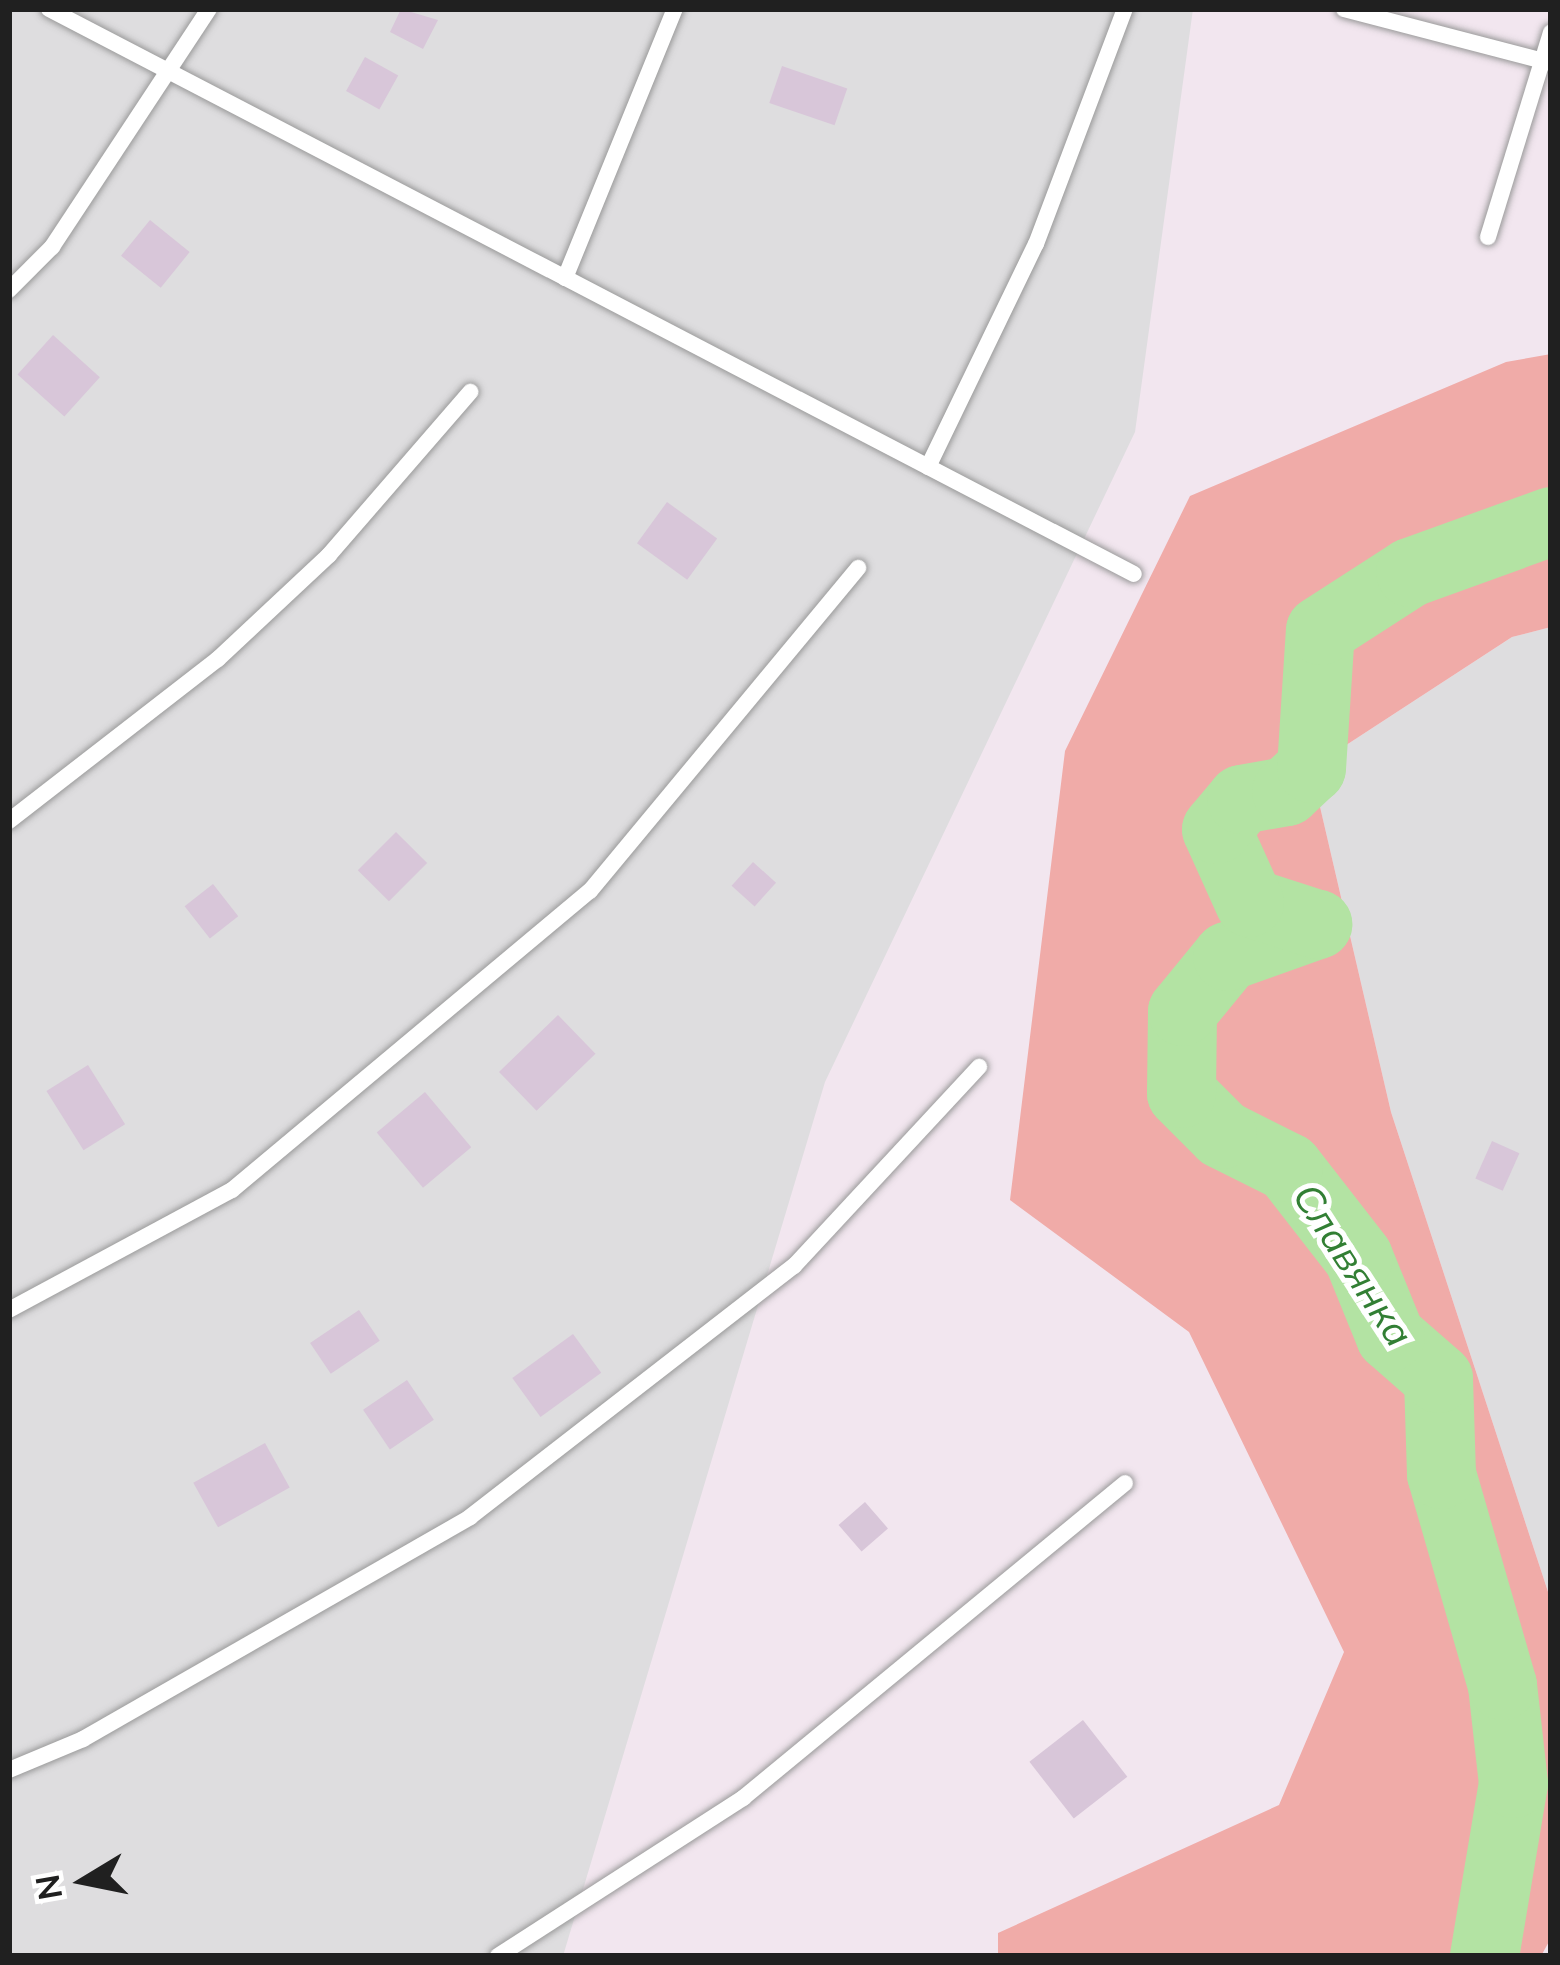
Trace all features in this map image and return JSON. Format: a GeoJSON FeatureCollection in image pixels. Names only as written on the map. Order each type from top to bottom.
{"type":"FeatureCollection","features":[{"type":"Feature","properties":{"kind":"lane"},"geometry":{"type":"LineString","coordinates":[[50,9],[1134,574]]}},
{"type":"Feature","properties":{"kind":"lane"},"geometry":{"type":"LineString","coordinates":[[9,290],[52,248],[209,9]]}},
{"type":"Feature","properties":{"kind":"lane"},"geometry":{"type":"LineString","coordinates":[[565,278],[675,9]]}},
{"type":"Feature","properties":{"kind":"lane"},"geometry":{"type":"LineString","coordinates":[[928,467],[1036,244],[1125,9]]}},
{"type":"Feature","properties":{"kind":"lane"},"geometry":{"type":"LineString","coordinates":[[1344,9],[1548,62]]}},
{"type":"Feature","properties":{"kind":"lane"},"geometry":{"type":"LineString","coordinates":[[1488,237],[1548,62],[1551,32]]}},
{"type":"Feature","properties":{"kind":"lane"},"geometry":{"type":"LineString","coordinates":[[9,821],[218,659],[329,555],[470,392]]}},
{"type":"Feature","properties":{"kind":"lane"},"geometry":{"type":"LineString","coordinates":[[9,1310],[232,1190],[590,891],[858,568]]}},
{"type":"Feature","properties":{"kind":"lane"},"geometry":{"type":"LineString","coordinates":[[9,1770],[83,1739],[489,1503],[794,1266],[979,1067]]}},
{"type":"Feature","properties":{"kind":"lane"},"geometry":{"type":"LineString","coordinates":[[498,1956],[743,1798],[1125,1483]]}},
{"type":"Feature","properties":{"kind":"shaded area"},"geometry":{"type":"Polygon","coordinates":[[[9,9],[1193,9],[1135,432],[825,1082],[563,1956],[9,1956],[9,9]]]}},
{"type":"Feature","properties":{"kind":"shaded area"},"geometry":{"type":"Polygon","coordinates":[[[1551,354],[1551,627],[1512,637],[1311,768],[1391,1112],[1551,1601],[1551,1938],[1541,1956],[998,1956],[998,1933],[1279,1805],[1344,1652],[1189,1332],[1010,1200],[1065,751],[1190,496],[1506,362],[1551,354]]]}},
{"type":"Feature","properties":{"kind":"shaded area"},"geometry":{"type":"Polygon","coordinates":[[[1551,627],[1551,1601],[1391,1112],[1311,768],[1512,637],[1551,627]]]}},
{"type":"Feature","properties":{"kind":"building"},"geometry":{"type":"Polygon","coordinates":[[[401,9],[438,20],[423,49],[390,32],[401,9]]]}},
{"type":"Feature","properties":{"kind":"building"},"geometry":{"type":"Polygon","coordinates":[[[365,57],[398,75],[379,110],[346,91],[365,57]]]}},
{"type":"Feature","properties":{"kind":"building"},"geometry":{"type":"Polygon","coordinates":[[[782,66],[847,88],[835,125],[769,103],[782,66]]]}},
{"type":"Feature","properties":{"kind":"building"},"geometry":{"type":"Polygon","coordinates":[[[150,220],[190,252],[161,288],[121,256],[150,220]]]}},
{"type":"Feature","properties":{"kind":"building"},"geometry":{"type":"Polygon","coordinates":[[[53,335],[100,377],[64,417],[18,374],[53,335]]]}},
{"type":"Feature","properties":{"kind":"building"},"geometry":{"type":"Polygon","coordinates":[[[667,502],[717,538],[687,580],[637,543],[667,502]]]}},
{"type":"Feature","properties":{"kind":"building"},"geometry":{"type":"Polygon","coordinates":[[[396,832],[427,863],[389,901],[358,870],[396,832]]]}},
{"type":"Feature","properties":{"kind":"building"},"geometry":{"type":"Polygon","coordinates":[[[753,862],[776,883],[755,907],[732,886],[753,862]]]}},
{"type":"Feature","properties":{"kind":"building"},"geometry":{"type":"Polygon","coordinates":[[[213,884],[238,916],[210,938],[185,906],[213,884]]]}},
{"type":"Feature","properties":{"kind":"building"},"geometry":{"type":"Polygon","coordinates":[[[558,1015],[596,1054],[537,1111],[499,1072],[558,1015]]]}},
{"type":"Feature","properties":{"kind":"building"},"geometry":{"type":"Polygon","coordinates":[[[88,1065],[125,1124],[84,1150],[46,1091],[88,1065]]]}},
{"type":"Feature","properties":{"kind":"building"},"geometry":{"type":"Polygon","coordinates":[[[425,1092],[471,1147],[423,1188],[377,1132],[425,1092]]]}},
{"type":"Feature","properties":{"kind":"building"},"geometry":{"type":"Polygon","coordinates":[[[1492,1141],[1519,1153],[1503,1191],[1475,1178],[1492,1141]]]}},
{"type":"Feature","properties":{"kind":"building"},"geometry":{"type":"Polygon","coordinates":[[[359,1310],[380,1341],[331,1374],[310,1343],[359,1310]]]}},
{"type":"Feature","properties":{"kind":"building"},"geometry":{"type":"Polygon","coordinates":[[[573,1334],[601,1373],[541,1417],[512,1378],[573,1334]]]}},
{"type":"Feature","properties":{"kind":"building"},"geometry":{"type":"Polygon","coordinates":[[[407,1380],[434,1420],[390,1449],[363,1410],[407,1380]]]}},
{"type":"Feature","properties":{"kind":"building"},"geometry":{"type":"Polygon","coordinates":[[[265,1443],[290,1488],[218,1527],[193,1483],[265,1443]]]}},
{"type":"Feature","properties":{"kind":"building"},"geometry":{"type":"Polygon","coordinates":[[[865,1502],[888,1528],[862,1551],[839,1525],[865,1502]]]}},
{"type":"Feature","properties":{"kind":"building"},"geometry":{"type":"Polygon","coordinates":[[[1083,1720],[1127,1777],[1074,1819],[1029,1762],[1083,1720]]]}},
{"type":"Feature","properties":{"kind":"waterway","name":"Славянка"},"geometry":{"type":"LineString","coordinates":[[1484,1956],[1513,1783],[1502,1685],[1441,1474],[1438,1378],[1390,1336],[1358,1257],[1288,1167],[1222,1134],[1181,1093],[1182,1011],[1227,956],[1317,924],[1249,902],[1216,829],[1241,799],[1286,791],[1311,768],[1320,630],[1410,572],[1551,521]]}}]}
